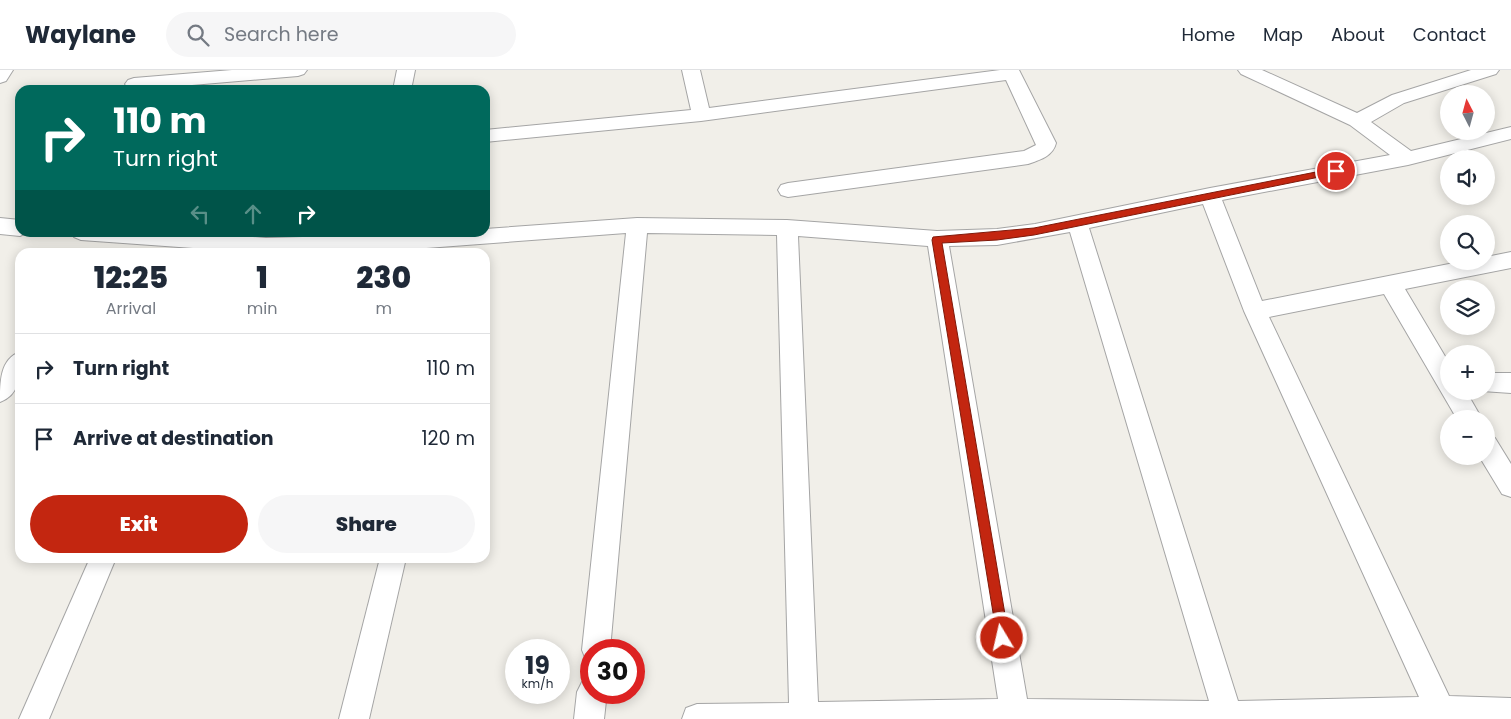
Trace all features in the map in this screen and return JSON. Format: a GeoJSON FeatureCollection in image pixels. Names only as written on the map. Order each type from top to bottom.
{"type":"FeatureCollection","features":[{"type":"Feature","properties":{"kind":"street"},"geometry":{"type":"LineString","coordinates":[[0,77],[4,70]]}},
{"type":"Feature","properties":{"kind":"street"},"geometry":{"type":"LineString","coordinates":[[135,81],[298,70]]}},
{"type":"Feature","properties":{"kind":"street"},"geometry":{"type":"LineString","coordinates":[[403,85],[406,70]]}},
{"type":"Feature","properties":{"kind":"street"},"geometry":{"type":"LineString","coordinates":[[691,70],[701,114]]}},
{"type":"Feature","properties":{"kind":"street"},"geometry":{"type":"LineString","coordinates":[[1357,121],[1398,99],[1490,70]]}},
{"type":"Feature","properties":{"kind":"street"},"geometry":{"type":"LineString","coordinates":[[286,85],[290,71]]}},
{"type":"Feature","properties":{"kind":"street"},"geometry":{"type":"LineString","coordinates":[[1253,71],[1357,121],[1408,158]]}},
{"type":"Feature","properties":{"kind":"street"},"geometry":{"type":"LineString","coordinates":[[490,135],[701,114],[1011,72],[1046,143],[1044,149],[1028,157],[788,190]]}},
{"type":"Feature","properties":{"kind":"street"},"geometry":{"type":"LineString","coordinates":[[145,237],[266,246],[371,239],[469,245],[637,225],[787,228],[937,240],[997,237],[1408,158],[1511,133]]}},
{"type":"Feature","properties":{"kind":"street"},"geometry":{"type":"LineString","coordinates":[[1210,195],[1256,312],[1443,715]]}},
{"type":"Feature","properties":{"kind":"street"},"geometry":{"type":"LineString","coordinates":[[1077,222],[1228,716]]}},
{"type":"Feature","properties":{"kind":"street"},"geometry":{"type":"LineString","coordinates":[[597,639],[637,225]]}},
{"type":"Feature","properties":{"kind":"street"},"geometry":{"type":"LineString","coordinates":[[0,226],[15,228]]}},
{"type":"Feature","properties":{"kind":"street"},"geometry":{"type":"LineString","coordinates":[[787,228],[804,718]]}},
{"type":"Feature","properties":{"kind":"street"},"geometry":{"type":"LineString","coordinates":[[96,248],[103,237]]}},
{"type":"Feature","properties":{"kind":"street"},"geometry":{"type":"LineString","coordinates":[[937,240],[1015,714]]}},
{"type":"Feature","properties":{"kind":"street"},"geometry":{"type":"LineString","coordinates":[[1256,312],[1511,260]]}},
{"type":"Feature","properties":{"kind":"street"},"geometry":{"type":"LineString","coordinates":[[1390,284],[1440,369]]}},
{"type":"Feature","properties":{"kind":"street"},"geometry":{"type":"LineString","coordinates":[[1495,383],[1511,383]]}},
{"type":"Feature","properties":{"kind":"street"},"geometry":{"type":"LineString","coordinates":[[1495,460],[1511,486]]}},
{"type":"Feature","properties":{"kind":"street"},"geometry":{"type":"LineString","coordinates":[[34,719],[101,563]]}},
{"type":"Feature","properties":{"kind":"street"},"geometry":{"type":"LineString","coordinates":[[354,719],[392,563]]}},
{"type":"Feature","properties":{"kind":"street"},"geometry":{"type":"LineString","coordinates":[[590,719],[591,704]]}},
{"type":"Feature","properties":{"kind":"street"},"geometry":{"type":"LineString","coordinates":[[697,719],[1015,714],[1228,716],[1511,713]]}},
{"type":"Feature","properties":{"kind":"route"},"geometry":{"type":"LineString","coordinates":[[1002,638],[937,240],[997,237],[1034,232],[1336,171]]}}]}
